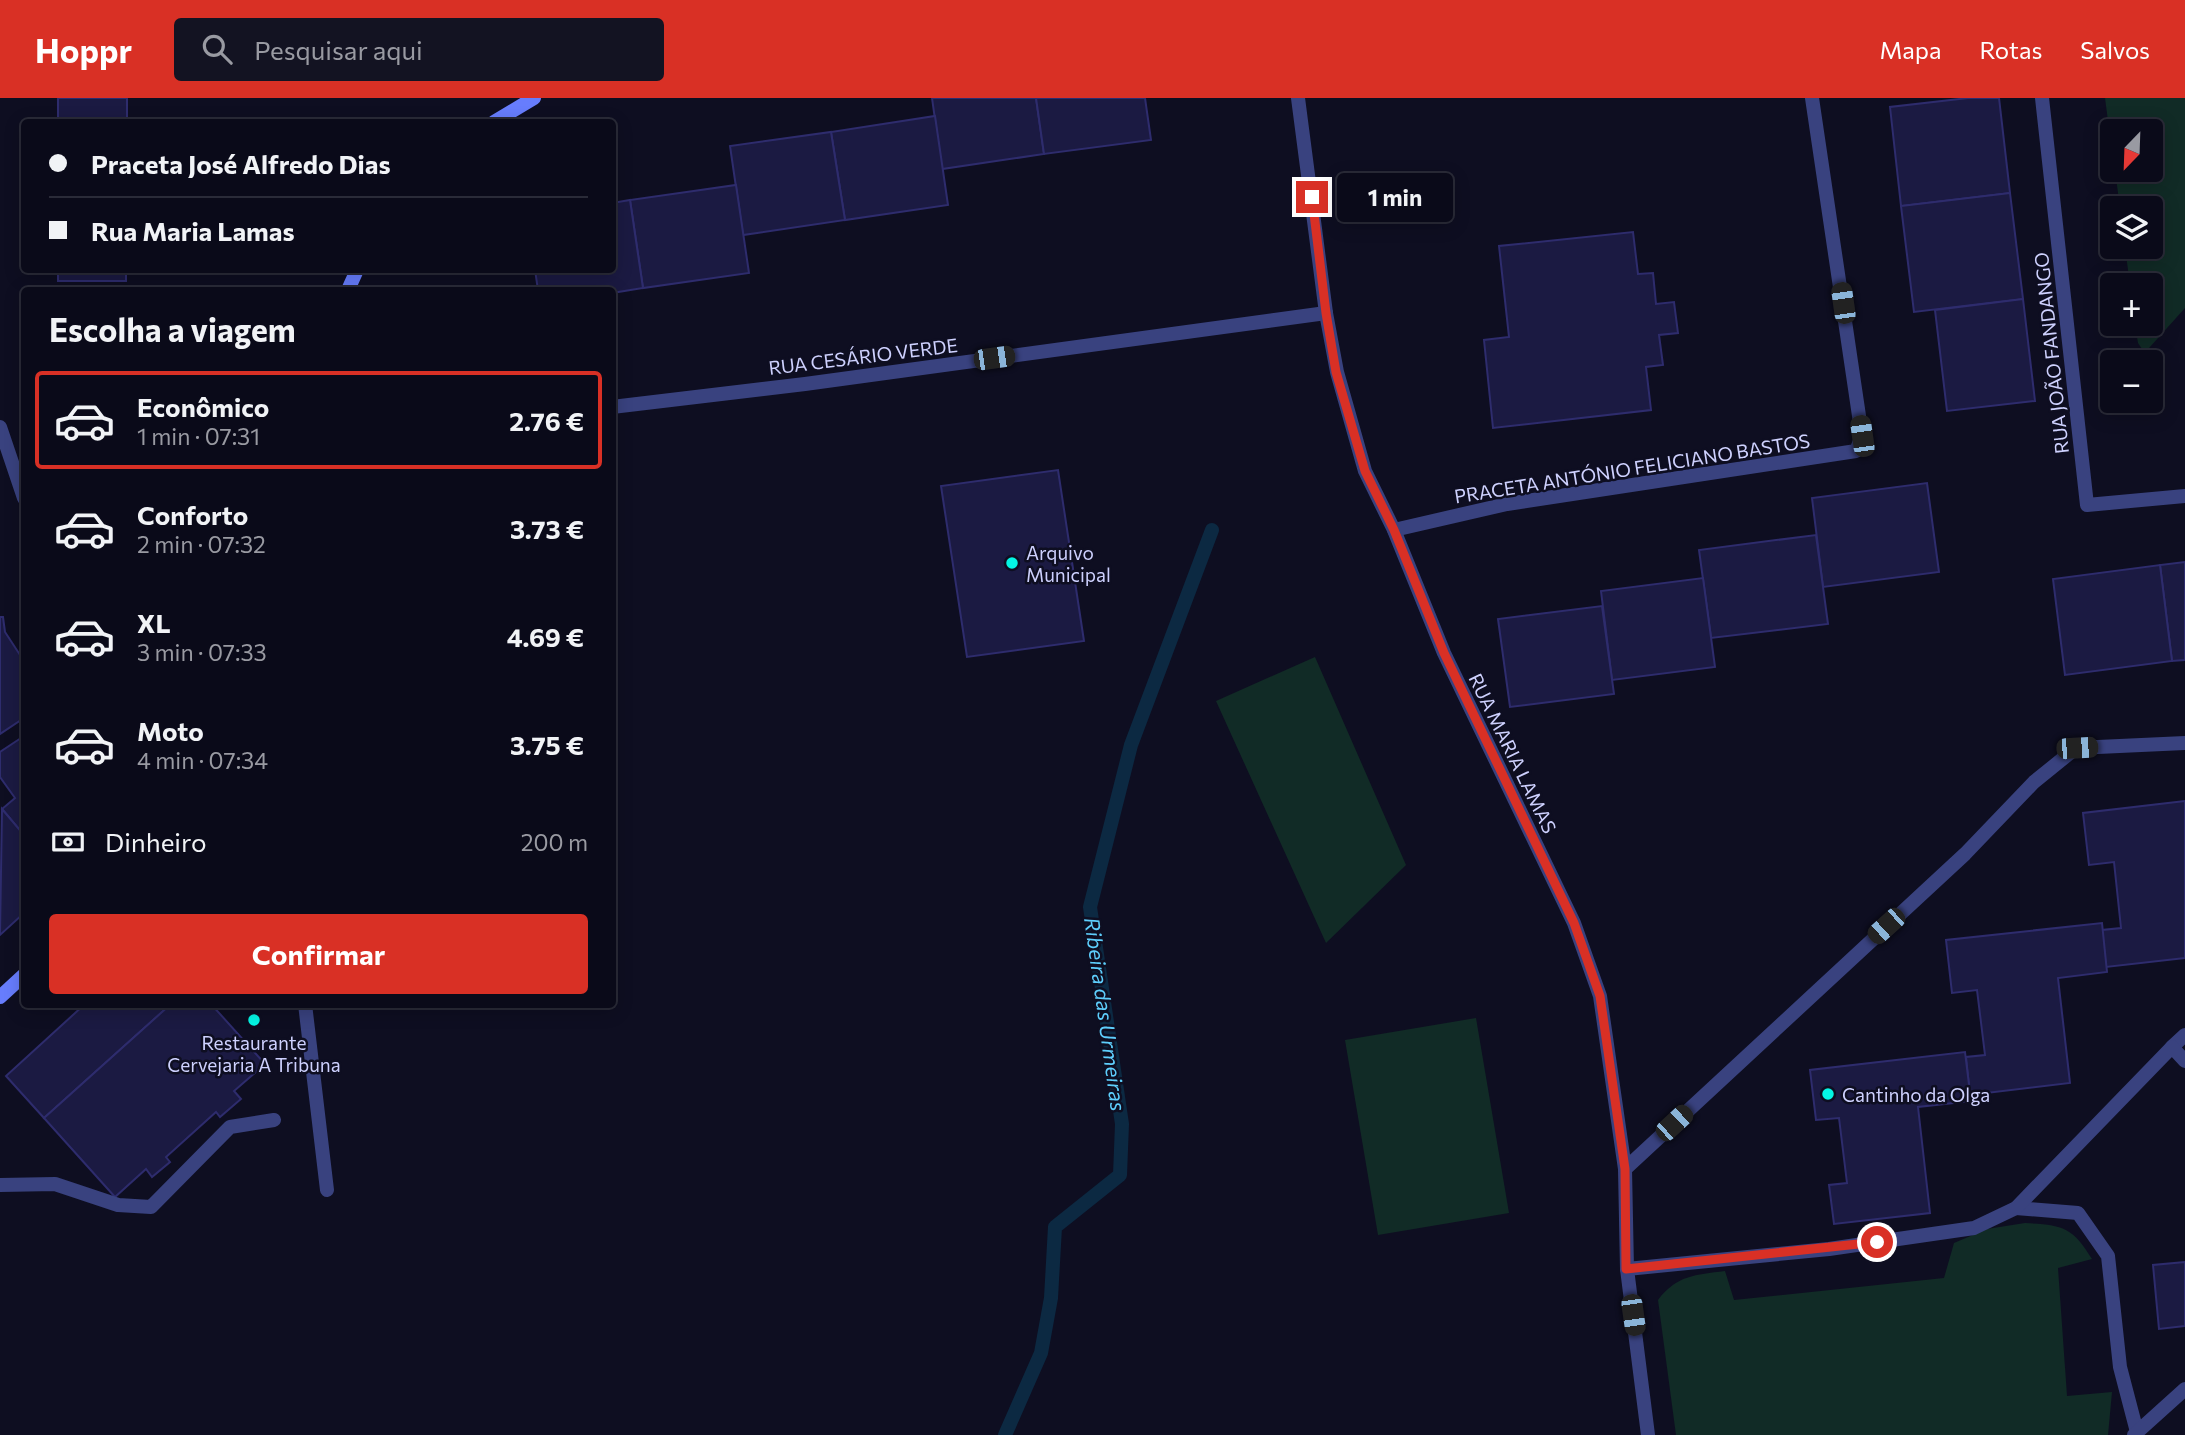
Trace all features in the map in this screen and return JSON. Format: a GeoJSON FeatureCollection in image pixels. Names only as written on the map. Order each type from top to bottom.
{"type":"FeatureCollection","features":[{"type":"Feature","properties":{"kind":"street"},"geometry":{"type":"LineString","coordinates":[[499,119],[534,98]]}},
{"type":"Feature","properties":{"kind":"street","name":"RUA MARIA LAMAS"},"geometry":{"type":"LineString","coordinates":[[1298,98],[1336,372],[1365,471],[1394,530],[1444,653],[1574,923],[1600,996],[1625,1169],[1626,1269],[1648,1435]]}},
{"type":"Feature","properties":{"kind":"street","name":"PRACETA ANTÓNIO FELICIANO BASTOS"},"geometry":{"type":"LineString","coordinates":[[1394,530],[1507,504],[1856,451],[1862,436],[1812,98]]}},
{"type":"Feature","properties":{"kind":"street","name":"RUA JOÃO FANDANGO"},"geometry":{"type":"LineString","coordinates":[[2042,98],[2087,505],[2185,496]]}},
{"type":"Feature","properties":{"kind":"street","name":"RUA CESÁRIO VERDE"},"geometry":{"type":"LineString","coordinates":[[616,407],[805,384],[1326,313]]}},
{"type":"Feature","properties":{"kind":"street"},"geometry":{"type":"LineString","coordinates":[[0,427],[21,489]]}},
{"type":"Feature","properties":{"kind":"street"},"geometry":{"type":"LineString","coordinates":[[1625,1169],[1965,854],[2034,782],[2077,748],[2185,743]]}},
{"type":"Feature","properties":{"kind":"street"},"geometry":{"type":"LineString","coordinates":[[0,997],[21,978]]}},
{"type":"Feature","properties":{"kind":"street"},"geometry":{"type":"LineString","coordinates":[[305,1008],[327,1190]]}},
{"type":"Feature","properties":{"kind":"street"},"geometry":{"type":"LineString","coordinates":[[1626,1269],[1829,1249],[1974,1228],[2016,1208],[2185,1035]]}},
{"type":"Feature","properties":{"kind":"street"},"geometry":{"type":"LineString","coordinates":[[2172,1047],[2185,1061]]}},
{"type":"Feature","properties":{"kind":"street"},"geometry":{"type":"LineString","coordinates":[[0,1185],[55,1184],[118,1205],[151,1207],[230,1126],[274,1120]]}},
{"type":"Feature","properties":{"kind":"street"},"geometry":{"type":"LineString","coordinates":[[2016,1208],[2078,1213],[2108,1256],[2120,1367],[2136,1433],[2185,1389]]}},
{"type":"Feature","properties":{"kind":"green space"},"geometry":{"type":"Polygon","coordinates":[[[2105,98],[2185,98],[2185,308],[2163,332],[2163,273],[2128,273],[2127,259],[2163,259],[2163,196],[2118,196],[2117,182],[2163,182],[2163,119],[2108,119],[2105,98]]]}},
{"type":"Feature","properties":{"kind":"green space"},"geometry":{"type":"Polygon","coordinates":[[[2137,336],[2160,336],[2149,348],[2142,349],[2137,336]]]}},
{"type":"Feature","properties":{"kind":"green space"},"geometry":{"type":"Polygon","coordinates":[[[1315,657],[1406,865],[1326,943],[1216,701],[1315,657]]]}},
{"type":"Feature","properties":{"kind":"green space"},"geometry":{"type":"Polygon","coordinates":[[[1476,1018],[1509,1213],[1378,1235],[1345,1040],[1476,1018]]]}},
{"type":"Feature","properties":{"kind":"green space"},"geometry":{"type":"Polygon","coordinates":[[[2025,1223],[2065,1229],[2078,1240],[2092,1259],[2058,1268],[2067,1396],[2112,1392],[2108,1435],[1676,1435],[1658,1300],[1672,1285],[1696,1275],[1725,1271],[1734,1300],[1944,1278],[1954,1243],[1987,1229],[2025,1223]]]}},
{"type":"Feature","properties":{"kind":"building"},"geometry":{"type":"Polygon","coordinates":[[[58,98],[127,98],[127,119],[58,119],[58,98]]]}},
{"type":"Feature","properties":{"kind":"building"},"geometry":{"type":"Polygon","coordinates":[[[932,98],[1036,98],[1044,154],[942,169],[932,98]]]}},
{"type":"Feature","properties":{"kind":"building"},"geometry":{"type":"Polygon","coordinates":[[[1036,98],[1145,98],[1151,140],[1044,154],[1036,98]]]}},
{"type":"Feature","properties":{"kind":"building"},"geometry":{"type":"Polygon","coordinates":[[[1968,98],[1999,98],[2010,193],[1901,206],[1890,107],[1968,98]]]}},
{"type":"Feature","properties":{"kind":"building"},"geometry":{"type":"Polygon","coordinates":[[[935,116],[948,205],[845,220],[831,132],[935,116]]]}},
{"type":"Feature","properties":{"kind":"building"},"geometry":{"type":"Polygon","coordinates":[[[831,132],[845,220],[743,235],[730,146],[831,132]]]}},
{"type":"Feature","properties":{"kind":"building"},"geometry":{"type":"Polygon","coordinates":[[[736,185],[749,273],[643,288],[630,200],[736,185]]]}},
{"type":"Feature","properties":{"kind":"building"},"geometry":{"type":"Polygon","coordinates":[[[2010,193],[2023,299],[1914,312],[1901,206],[2010,193]]]}},
{"type":"Feature","properties":{"kind":"building"},"geometry":{"type":"Polygon","coordinates":[[[630,200],[643,288],[616,292],[616,287],[538,287],[535,273],[616,273],[616,202],[630,200]]]}},
{"type":"Feature","properties":{"kind":"building"},"geometry":{"type":"Polygon","coordinates":[[[1633,232],[1638,274],[1653,273],[1656,304],[1674,302],[1678,333],[1659,335],[1663,365],[1646,367],[1651,410],[1493,428],[1484,340],[1509,337],[1499,246],[1633,232]]]}},
{"type":"Feature","properties":{"kind":"building"},"geometry":{"type":"Polygon","coordinates":[[[58,273],[126,273],[126,281],[58,281],[58,273]]]}},
{"type":"Feature","properties":{"kind":"building"},"geometry":{"type":"Polygon","coordinates":[[[2023,299],[2035,401],[1947,411],[1935,310],[2023,299]]]}},
{"type":"Feature","properties":{"kind":"building","name":"Arquivo Municipal"},"geometry":{"type":"Polygon","coordinates":[[[1058,470],[1084,641],[967,657],[941,486],[1058,470]]]}},
{"type":"Feature","properties":{"kind":"building"},"geometry":{"type":"Polygon","coordinates":[[[1927,483],[1939,572],[1823,587],[1812,498],[1927,483]]]}},
{"type":"Feature","properties":{"kind":"building"},"geometry":{"type":"Polygon","coordinates":[[[1816,535],[1828,624],[1711,638],[1699,550],[1816,535]]]}},
{"type":"Feature","properties":{"kind":"building"},"geometry":{"type":"Polygon","coordinates":[[[2185,562],[2185,660],[2172,661],[2160,565],[2185,562]]]}},
{"type":"Feature","properties":{"kind":"building"},"geometry":{"type":"Polygon","coordinates":[[[2160,565],[2172,661],[2065,675],[2053,579],[2160,565]]]}},
{"type":"Feature","properties":{"kind":"building"},"geometry":{"type":"Polygon","coordinates":[[[1703,578],[1715,667],[1612,680],[1601,591],[1703,578]]]}},
{"type":"Feature","properties":{"kind":"building"},"geometry":{"type":"Polygon","coordinates":[[[1602,606],[1614,694],[1510,707],[1498,619],[1602,606]]]}},
{"type":"Feature","properties":{"kind":"building"},"geometry":{"type":"Polygon","coordinates":[[[0,617],[3,617],[5,632],[21,656],[21,720],[0,734],[0,617]]]}},
{"type":"Feature","properties":{"kind":"building"},"geometry":{"type":"Polygon","coordinates":[[[21,738],[21,831],[2,809],[15,798],[0,777],[0,752],[21,738]]]}},
{"type":"Feature","properties":{"kind":"building"},"geometry":{"type":"Polygon","coordinates":[[[2185,801],[2185,958],[2106,967],[2102,930],[2121,928],[2114,862],[2089,865],[2083,813],[2185,801]]]}},
{"type":"Feature","properties":{"kind":"building"},"geometry":{"type":"Polygon","coordinates":[[[2,809],[21,831],[21,916],[0,935],[2,809]]]}},
{"type":"Feature","properties":{"kind":"building"},"geometry":{"type":"Polygon","coordinates":[[[2102,923],[2107,972],[2058,978],[2070,1083],[1970,1095],[1966,1057],[1985,1055],[1977,990],[1952,993],[1946,940],[2102,923]]]}},
{"type":"Feature","properties":{"kind":"building"},"geometry":{"type":"Polygon","coordinates":[[[81,1008],[167,1008],[44,1118],[6,1076],[81,1008]]]}},
{"type":"Feature","properties":{"kind":"building"},"geometry":{"type":"Polygon","coordinates":[[[167,1008],[215,1008],[265,1064],[234,1091],[241,1099],[220,1117],[216,1112],[166,1157],[170,1162],[152,1177],[146,1169],[115,1197],[44,1118],[167,1008]]]}},
{"type":"Feature","properties":{"kind":"building"},"geometry":{"type":"Polygon","coordinates":[[[1965,1052],[1971,1101],[1918,1107],[1930,1213],[1834,1224],[1829,1185],[1847,1183],[1839,1118],[1816,1120],[1810,1070],[1965,1052]]]}},
{"type":"Feature","properties":{"kind":"building"},"geometry":{"type":"Polygon","coordinates":[[[2185,1262],[2185,1326],[2159,1329],[2153,1265],[2185,1262]]]}},
{"type":"Feature","properties":{"kind":"waterway","name":"Ribeira das Urmeiras"},"geometry":{"type":"LineString","coordinates":[[1005,1435],[1041,1353],[1051,1298],[1055,1227],[1120,1175],[1122,1124],[1090,907],[1131,745],[1212,530]]}},
{"type":"Feature","properties":{"kind":"place","name":"Arquivo Municipal"},"geometry":{"type":"Point","coordinates":[1012,563]}},
{"type":"Feature","properties":{"kind":"place","name":"Restaurante Cervejaria A Tribuna"},"geometry":{"type":"Point","coordinates":[254,1020]}},
{"type":"Feature","properties":{"kind":"place","name":"Cantinho da Olga"},"geometry":{"type":"Point","coordinates":[1828,1094]}},
{"type":"Feature","properties":{"kind":"route"},"geometry":{"type":"LineString","coordinates":[[1312,197],[1336,372],[1365,471],[1394,530],[1474,719],[1574,923],[1600,996],[1625,1169],[1626,1269],[1877,1242]]}}]}
